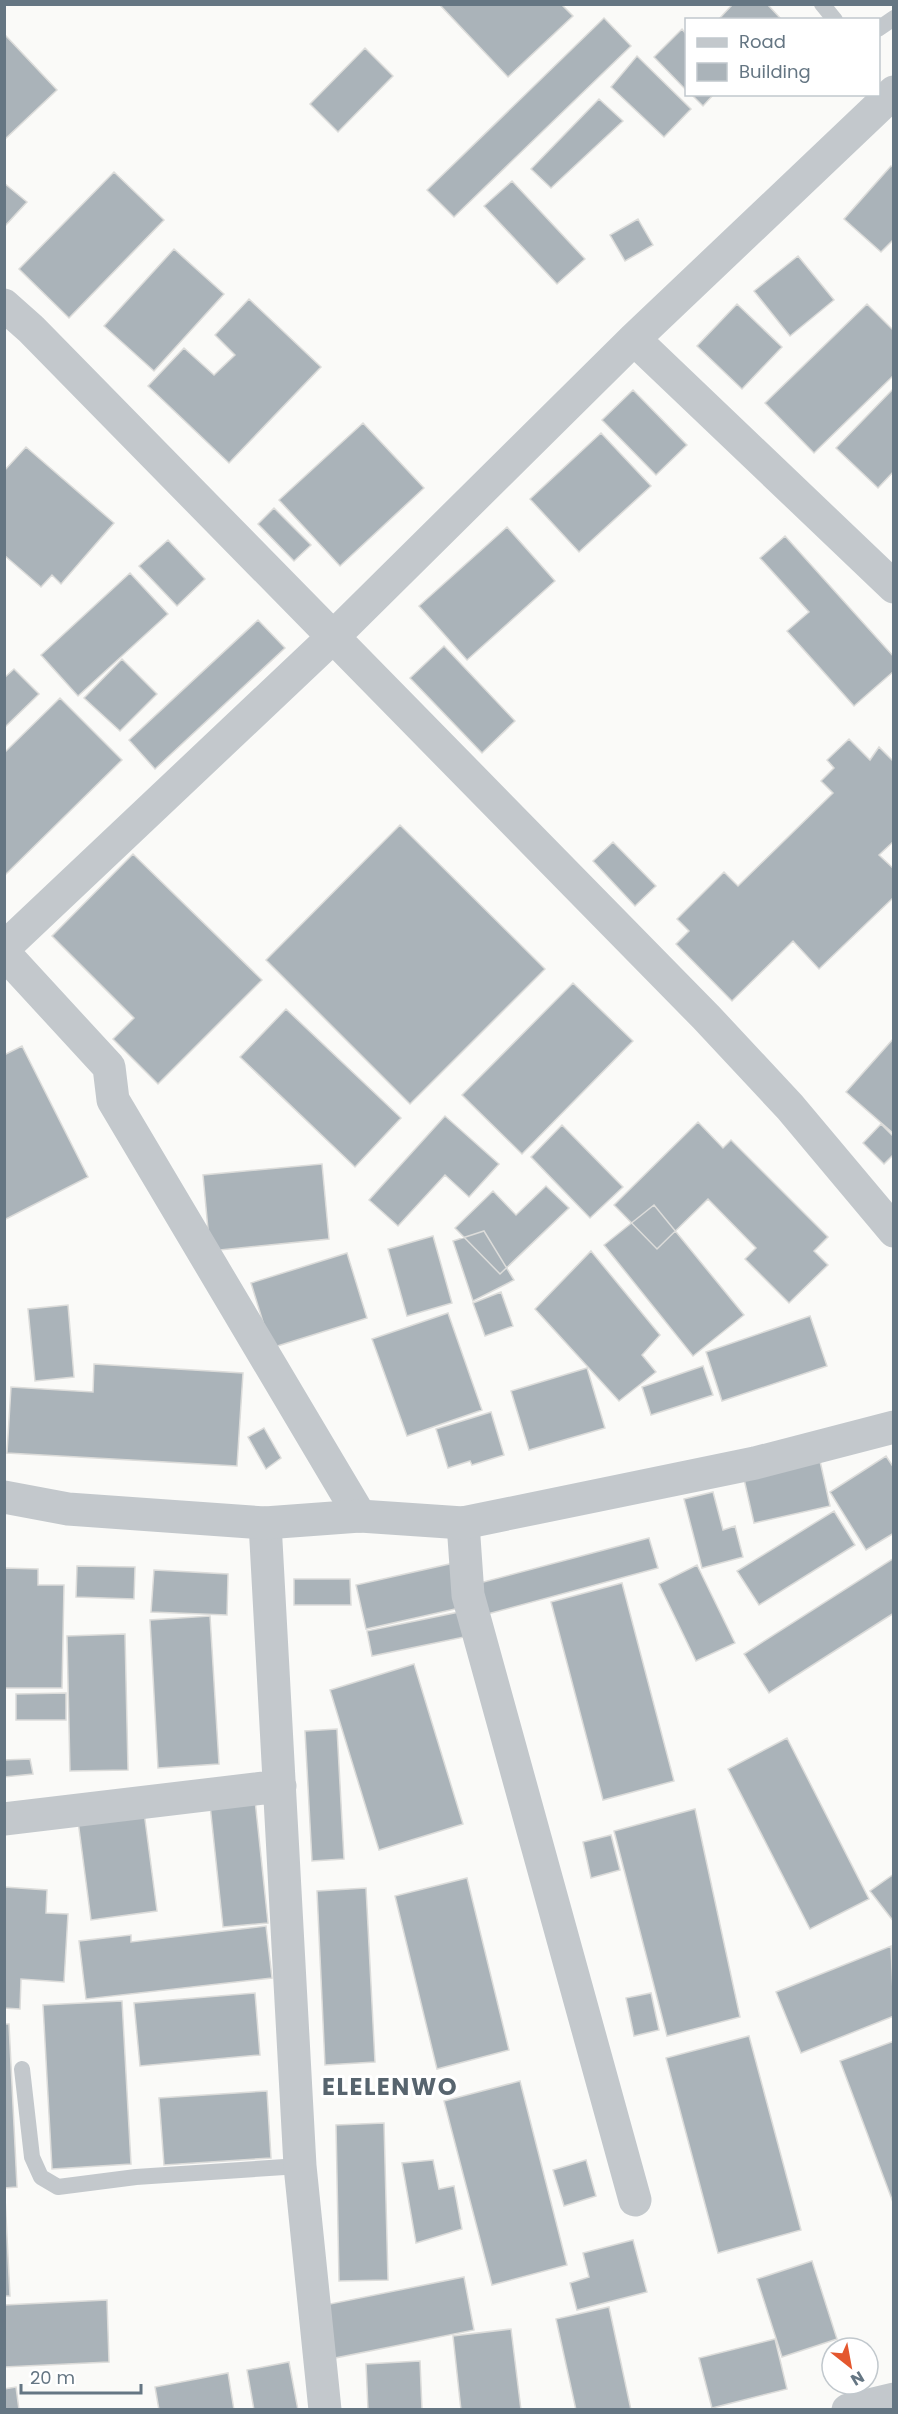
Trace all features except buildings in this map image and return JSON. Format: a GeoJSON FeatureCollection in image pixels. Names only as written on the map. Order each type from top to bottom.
{"type":"FeatureCollection","features":[{"type":"Feature","properties":{"kind":"street"},"geometry":{"type":"LineString","coordinates":[[4,948],[333,637],[634,339],[894,92]]}},
{"type":"Feature","properties":{"kind":"street"},"geometry":{"type":"LineString","coordinates":[[4,305],[39,337],[706,1017],[790,1107],[894,1231]]}},
{"type":"Feature","properties":{"kind":"street"},"geometry":{"type":"LineString","coordinates":[[634,339],[894,587]]}},
{"type":"Feature","properties":{"kind":"street"},"geometry":{"type":"LineString","coordinates":[[4,953],[109,1067],[113,1100],[360,1516]]}},
{"type":"Feature","properties":{"kind":"street"},"geometry":{"type":"LineString","coordinates":[[4,1497],[68,1509],[265,1523],[360,1516],[463,1523],[755,1462],[894,1427]]}},
{"type":"Feature","properties":{"kind":"street"},"geometry":{"type":"LineString","coordinates":[[265,1523],[300,2166],[325,2409]]}},
{"type":"Feature","properties":{"kind":"street"},"geometry":{"type":"LineString","coordinates":[[463,1523],[468,1595],[635,2200]]}},
{"type":"Feature","properties":{"kind":"street"},"geometry":{"type":"LineString","coordinates":[[4,1818],[280,1786]]}},
{"type":"Feature","properties":{"kind":"street"},"geometry":{"type":"LineString","coordinates":[[848,2409],[894,2399]]}},
{"type":"Feature","properties":{"kind":"lane"},"geometry":{"type":"LineString","coordinates":[[822,4],[833,18]]}},
{"type":"Feature","properties":{"kind":"lane"},"geometry":{"type":"LineString","coordinates":[[880,28],[894,18]]}},
{"type":"Feature","properties":{"kind":"lane"},"geometry":{"type":"LineString","coordinates":[[22,2069],[32,2157],[41,2176],[58,2187],[136,2177],[300,2166]]}},
{"type":"Feature","properties":{"kind":"district","name":"ELELENWO"},"geometry":{"type":"Point","coordinates":[390,2087]}}]}
